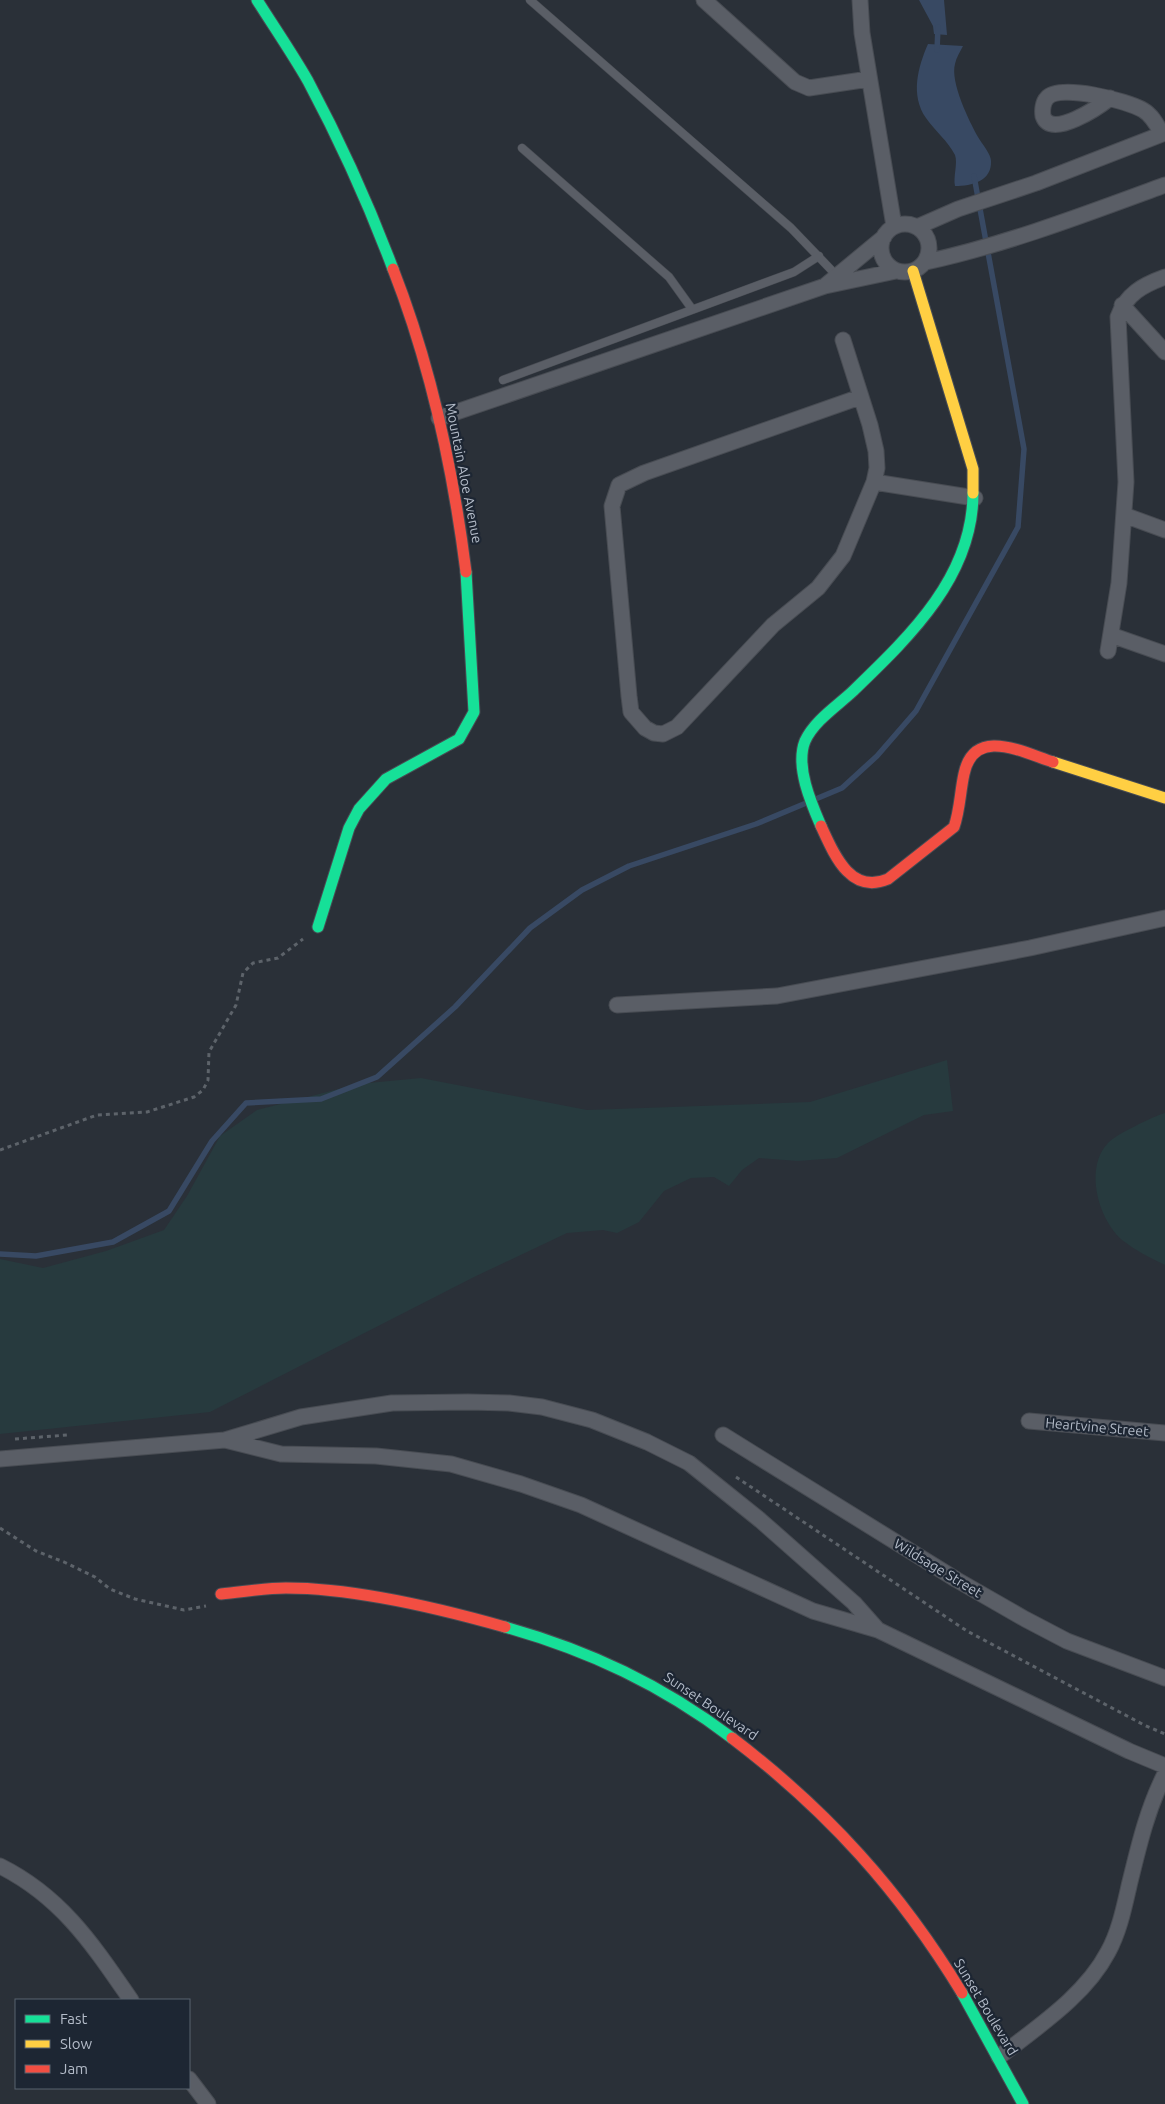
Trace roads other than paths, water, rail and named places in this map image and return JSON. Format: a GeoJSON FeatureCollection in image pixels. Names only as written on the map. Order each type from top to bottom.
{"type":"FeatureCollection","features":[{"type":"Feature","properties":{"kind":"street","name":"Mountain Aloe Avenue"},"geometry":{"type":"LineString","coordinates":[[257,0],[307,80],[380,234],[414,324],[439,418],[458,508],[466,560],[474,712],[468,726],[459,739],[386,779],[359,809],[349,828],[318,926]]}},
{"type":"Feature","properties":{"kind":"street"},"geometry":{"type":"LineString","coordinates":[[704,0],[796,82],[809,88],[869,79]]}},
{"type":"Feature","properties":{"kind":"street"},"geometry":{"type":"LineString","coordinates":[[860,0],[862,33],[889,232],[881,245],[884,260],[896,271]]}},
{"type":"Feature","properties":{"kind":"street"},"geometry":{"type":"LineString","coordinates":[[840,279],[889,232],[902,224],[917,227],[958,209],[1036,183],[1163,133],[1151,116],[1144,110],[1110,98]]}},
{"type":"Feature","properties":{"kind":"street"},"geometry":{"type":"LineString","coordinates":[[439,418],[825,286],[840,279],[896,271],[913,271],[926,262],[978,251],[1062,223],[1165,184]]}},
{"type":"Feature","properties":{"kind":"street"},"geometry":{"type":"LineString","coordinates":[[917,227],[928,239],[929,254],[926,262]]}},
{"type":"Feature","properties":{"kind":"street"},"geometry":{"type":"LineString","coordinates":[[913,271],[973,469],[975,498],[967,543],[945,593],[916,629],[829,714],[805,742],[801,753],[803,779],[820,823],[841,865],[848,874],[859,881],[867,883],[878,883],[888,879],[954,827],[959,818],[963,774],[967,763],[979,749],[988,744],[1000,745],[1165,798]]}},
{"type":"Feature","properties":{"kind":"street"},"geometry":{"type":"LineString","coordinates":[[1108,651],[1119,583],[1126,482],[1118,317],[1122,305],[1136,290],[1165,277]]}},
{"type":"Feature","properties":{"kind":"street"},"geometry":{"type":"LineString","coordinates":[[1122,305],[1165,352]]}},
{"type":"Feature","properties":{"kind":"street"},"geometry":{"type":"LineString","coordinates":[[843,340],[860,397],[876,451],[874,482],[843,556],[818,588],[773,625],[677,727],[663,734],[654,733],[637,721],[631,712],[612,506],[618,485],[635,476],[860,397]]}},
{"type":"Feature","properties":{"kind":"street"},"geometry":{"type":"LineString","coordinates":[[874,482],[975,498]]}},
{"type":"Feature","properties":{"kind":"street"},"geometry":{"type":"LineString","coordinates":[[1124,515],[1165,530]]}},
{"type":"Feature","properties":{"kind":"street"},"geometry":{"type":"LineString","coordinates":[[1111,635],[1165,654]]}},
{"type":"Feature","properties":{"kind":"street"},"geometry":{"type":"LineString","coordinates":[[617,1005],[777,996],[1030,948],[1165,918]]}},
{"type":"Feature","properties":{"kind":"street"},"geometry":{"type":"LineString","coordinates":[[0,1459],[225,1440],[301,1418],[392,1403],[509,1403],[542,1408],[592,1420],[647,1442],[690,1464],[760,1520],[854,1603],[878,1630]]}},
{"type":"Feature","properties":{"kind":"street","name":"Heartvine Street"},"geometry":{"type":"LineString","coordinates":[[1029,1421],[1165,1433]]}},
{"type":"Feature","properties":{"kind":"street","name":"Wildsage Street"},"geometry":{"type":"LineString","coordinates":[[722,1435],[957,1580],[1025,1619],[1067,1641],[1165,1678]]}},
{"type":"Feature","properties":{"kind":"street"},"geometry":{"type":"LineString","coordinates":[[225,1440],[281,1454],[376,1456],[451,1464],[581,1505],[813,1611],[878,1630],[1128,1751],[1165,1766]]}},
{"type":"Feature","properties":{"kind":"street","name":"Sunset Boulevard"},"geometry":{"type":"LineString","coordinates":[[221,1594],[285,1588],[331,1590],[476,1618],[578,1650],[660,1688],[764,1760],[808,1799],[855,1848],[895,1895],[935,1950],[999,2057],[1023,2104]]}},
{"type":"Feature","properties":{"kind":"street"},"geometry":{"type":"LineString","coordinates":[[999,2057],[1058,2009],[1089,1979],[1108,1952],[1121,1919],[1155,1794],[1165,1774]]}},
{"type":"Feature","properties":{"kind":"street"},"geometry":{"type":"LineString","coordinates":[[0,1866],[30,1882],[62,1909],[91,1943],[130,1999]]}},
{"type":"Feature","properties":{"kind":"street"},"geometry":{"type":"LineString","coordinates":[[190,2080],[208,2104]]}},
{"type":"Feature","properties":{"kind":"lane"},"geometry":{"type":"LineString","coordinates":[[530,0],[790,228],[840,279]]}},
{"type":"Feature","properties":{"kind":"lane"},"geometry":{"type":"LineString","coordinates":[[522,148],[668,277],[692,310]]}},
{"type":"Feature","properties":{"kind":"lane"},"geometry":{"type":"LineString","coordinates":[[503,380],[794,272],[819,256]]}},
{"type":"Feature","properties":{"kind":"water"},"geometry":{"type":"Polygon","coordinates":[[[919,0],[944,0],[947,35],[934,34],[933,26],[919,0]]]}},
{"type":"Feature","properties":{"kind":"water"},"geometry":{"type":"Polygon","coordinates":[[[928,44],[963,46],[955,64],[955,81],[965,112],[991,158],[990,168],[985,178],[968,185],[955,186],[955,155],[926,118],[918,100],[917,81],[921,62],[928,44]]]}},
{"type":"Feature","properties":{"kind":"waterway"},"geometry":{"type":"LineString","coordinates":[[937,50],[938,27]]}},
{"type":"Feature","properties":{"kind":"waterway"},"geometry":{"type":"LineString","coordinates":[[0,1254],[36,1256],[113,1242],[169,1211],[212,1141],[246,1103],[321,1099],[377,1077],[455,1007],[530,928],[582,890],[629,866],[756,824],[842,788],[877,756],[916,711],[1018,527],[1024,449],[974,176]]}}]}
